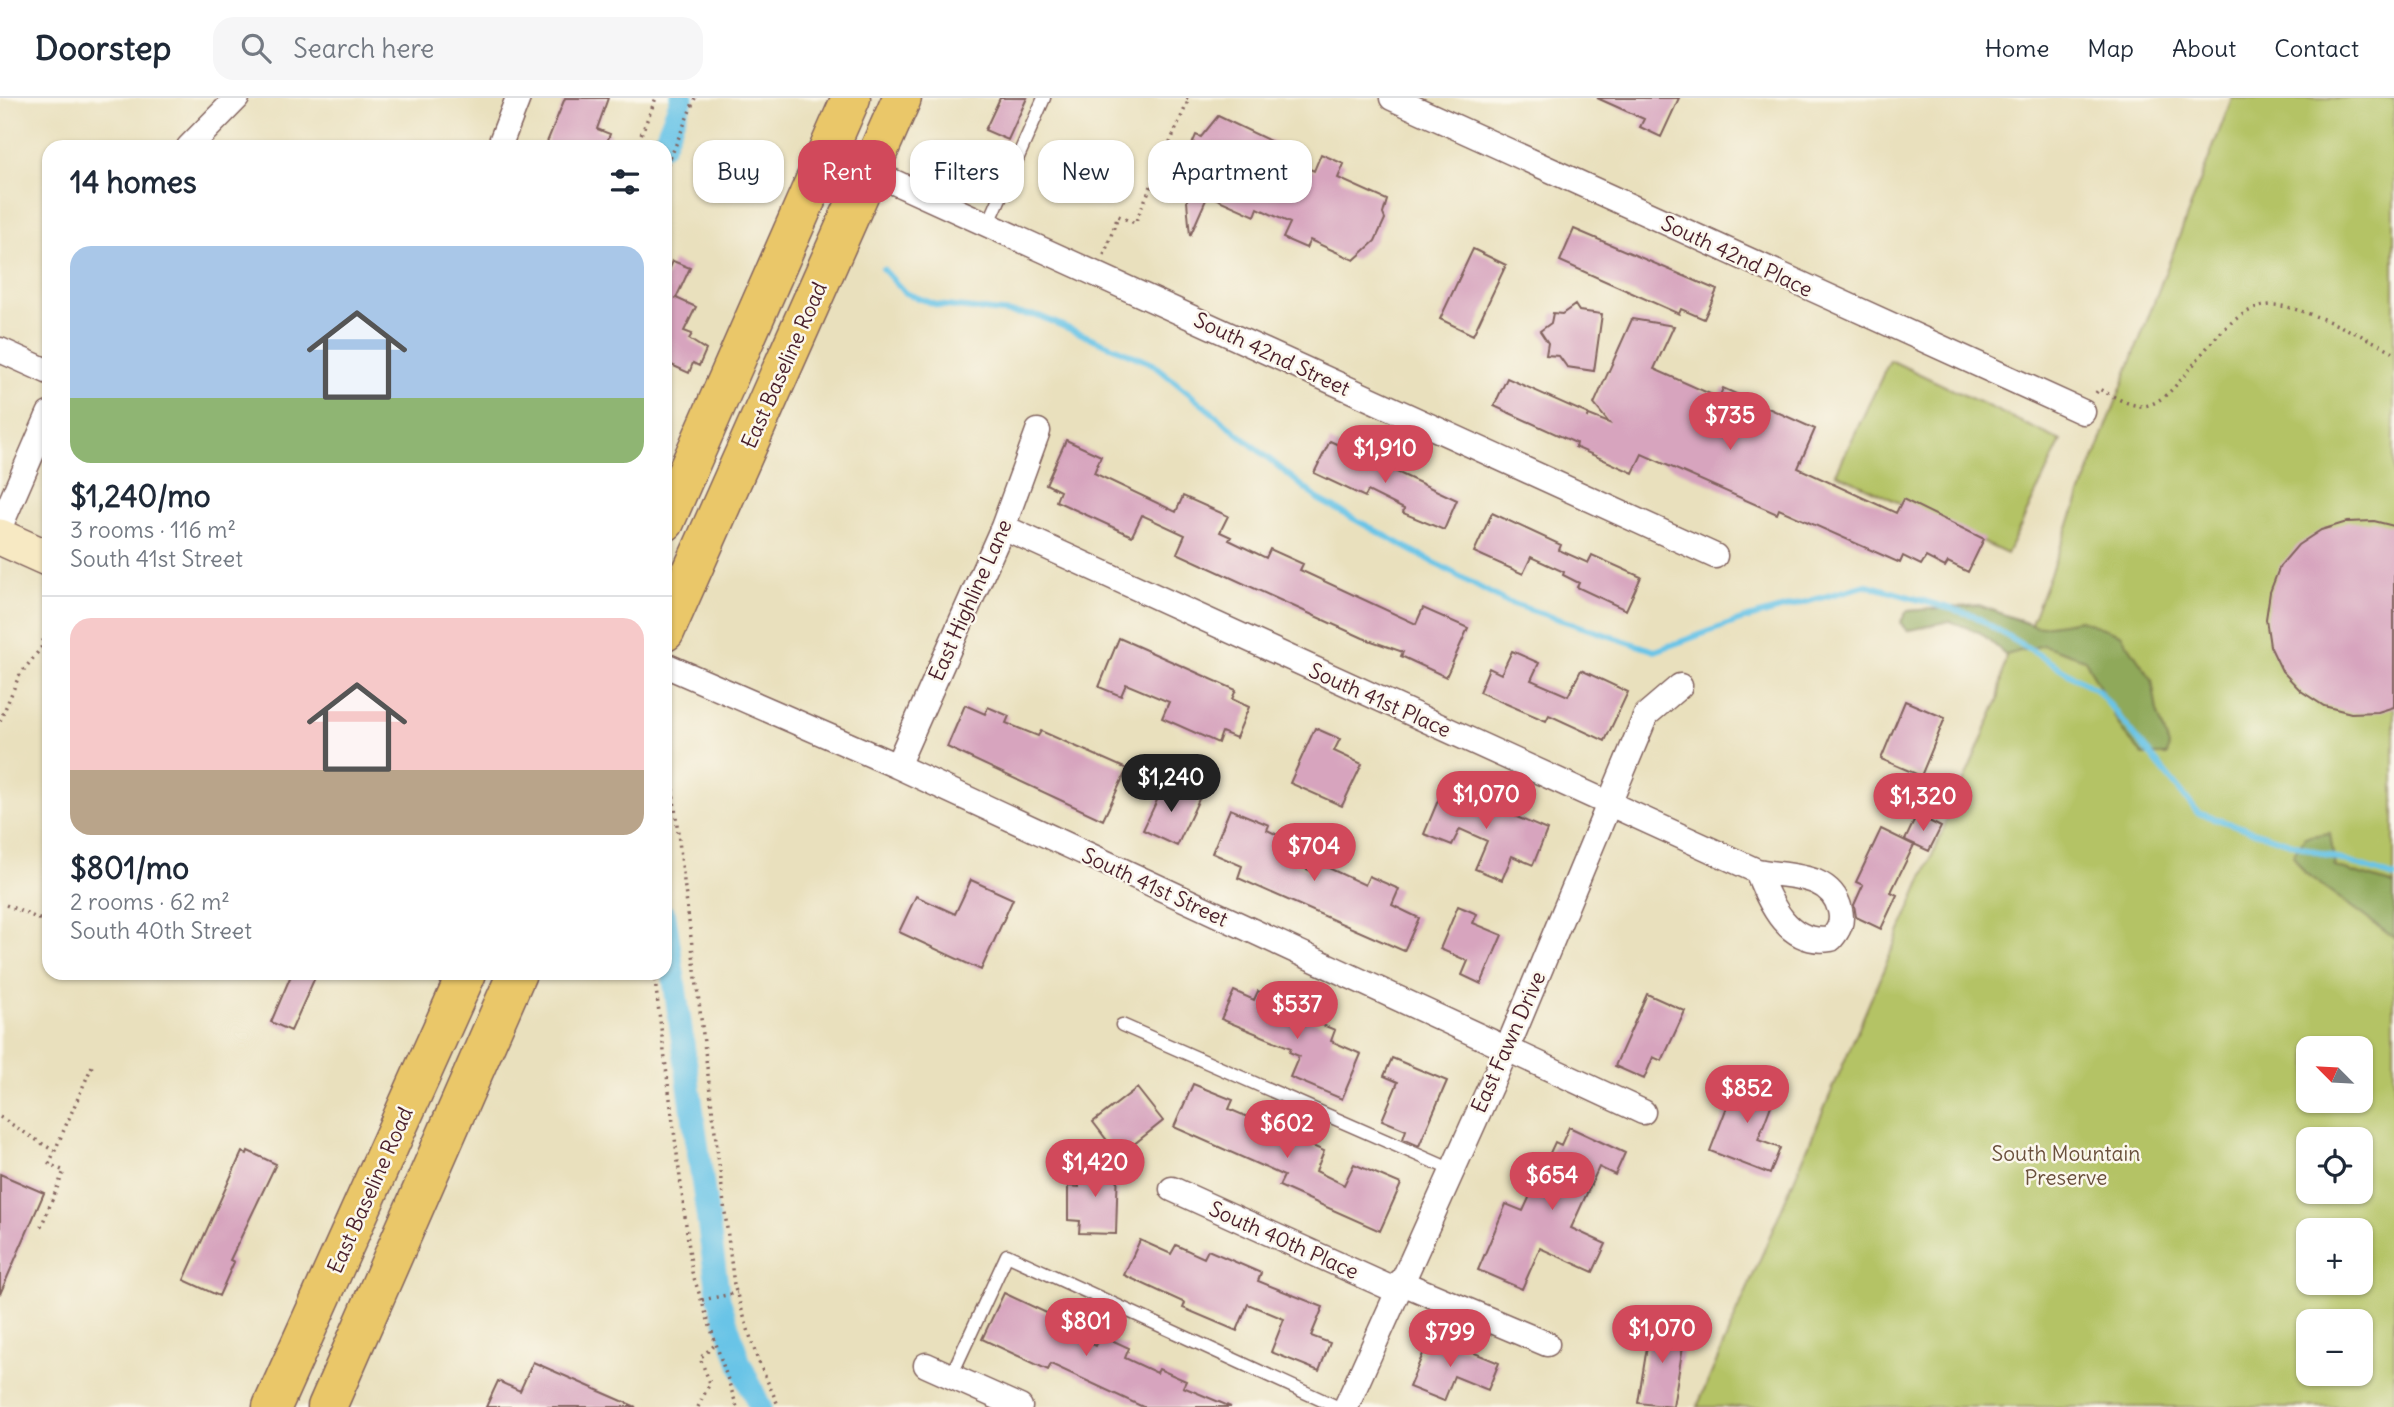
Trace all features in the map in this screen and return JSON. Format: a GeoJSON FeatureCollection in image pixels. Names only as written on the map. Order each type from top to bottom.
{"type":"FeatureCollection","features":[{"type":"Feature","properties":{"kind":"main road"},"geometry":{"type":"LineString","coordinates":[[833,140],[851,98]]}},
{"type":"Feature","properties":{"kind":"main road","name":"East Baseline Road"},"geometry":{"type":"LineString","coordinates":[[884,140],[902,98]]}},
{"type":"Feature","properties":{"kind":"main road"},"geometry":{"type":"LineString","coordinates":[[672,506],[806,203]]}},
{"type":"Feature","properties":{"kind":"main road","name":"East Baseline Road"},"geometry":{"type":"LineString","coordinates":[[672,616],[856,203]]}},
{"type":"Feature","properties":{"kind":"main road"},"geometry":{"type":"LineString","coordinates":[[0,537],[42,556]]}},
{"type":"Feature","properties":{"kind":"main road","name":"East Baseline Road"},"geometry":{"type":"LineString","coordinates":[[272,1407],[464,980]]}},
{"type":"Feature","properties":{"kind":"main road"},"geometry":{"type":"LineString","coordinates":[[327,1407],[514,980]]}},
{"type":"Feature","properties":{"kind":"main road"},"geometry":{"type":"LineString","coordinates":[[375,1182],[416,1203]]}},
{"type":"Feature","properties":{"kind":"street"},"geometry":{"type":"LineString","coordinates":[[195,140],[237,98]]}},
{"type":"Feature","properties":{"kind":"street"},"geometry":{"type":"LineString","coordinates":[[502,140],[518,98]]}},
{"type":"Feature","properties":{"kind":"street","name":"South 42nd Place"},"geometry":{"type":"LineString","coordinates":[[1392,98],[2083,412]]}},
{"type":"Feature","properties":{"kind":"street","name":"South 42nd Street"},"geometry":{"type":"LineString","coordinates":[[896,184],[1715,556]]}},
{"type":"Feature","properties":{"kind":"street"},"geometry":{"type":"LineString","coordinates":[[0,350],[42,369]]}},
{"type":"Feature","properties":{"kind":"street"},"geometry":{"type":"LineString","coordinates":[[0,527],[42,430]]}},
{"type":"Feature","properties":{"kind":"street","name":"East Highline Lane"},"geometry":{"type":"LineString","coordinates":[[897,766],[1003,527],[1038,431]]}},
{"type":"Feature","properties":{"kind":"street","name":"South 41st Place"},"geometry":{"type":"LineString","coordinates":[[1003,527],[1757,871]]}},
{"type":"Feature","properties":{"kind":"street","name":"South 41st Street"},"geometry":{"type":"LineString","coordinates":[[672,668],[897,766],[1643,1112]]}},
{"type":"Feature","properties":{"kind":"street","name":"East Fawn Drive"},"geometry":{"type":"LineString","coordinates":[[1346,1407],[1450,1169],[1507,1049],[1647,715],[1680,685]]}},
{"type":"Feature","properties":{"kind":"street","name":"South 40th Place"},"geometry":{"type":"LineString","coordinates":[[1172,1189],[1398,1287],[1547,1344]]}},
{"type":"Feature","properties":{"kind":"street"},"geometry":{"type":"LineString","coordinates":[[926,1365],[1020,1407]]}},
{"type":"Feature","properties":{"kind":"lane"},"geometry":{"type":"LineString","coordinates":[[988,225],[1044,98]]}},
{"type":"Feature","properties":{"kind":"lane"},"geometry":{"type":"LineString","coordinates":[[1122,1025],[1450,1169]]}},
{"type":"Feature","properties":{"kind":"lane"},"geometry":{"type":"LineString","coordinates":[[951,1376],[1007,1255],[1337,1407]]}},
{"type":"Feature","properties":{"kind":"path"},"geometry":{"type":"LineString","coordinates":[[639,140],[656,98]]}},
{"type":"Feature","properties":{"kind":"path"},"geometry":{"type":"LineString","coordinates":[[672,154],[695,98]]}},
{"type":"Feature","properties":{"kind":"path"},"geometry":{"type":"LineString","coordinates":[[1103,257],[1118,216],[1135,223],[1189,99],[1186,98]]}},
{"type":"Feature","properties":{"kind":"path"},"geometry":{"type":"LineString","coordinates":[[2083,412],[2099,389],[2141,407],[2154,403],[2179,380],[2229,323],[2247,311],[2270,305],[2291,307],[2394,352]]}},
{"type":"Feature","properties":{"kind":"path"},"geometry":{"type":"LineString","coordinates":[[0,721],[19,676],[42,645]]}},
{"type":"Feature","properties":{"kind":"path"},"geometry":{"type":"LineString","coordinates":[[672,784],[737,1293],[757,1358],[779,1407]]}},
{"type":"Feature","properties":{"kind":"path"},"geometry":{"type":"LineString","coordinates":[[6,905],[42,920]]}},
{"type":"Feature","properties":{"kind":"path"},"geometry":{"type":"LineString","coordinates":[[655,980],[692,1272],[737,1407]]}},
{"type":"Feature","properties":{"kind":"path"},"geometry":{"type":"LineString","coordinates":[[41,1227],[64,1171],[49,1164],[92,1066]]}},
{"type":"Feature","properties":{"kind":"path"},"geometry":{"type":"LineString","coordinates":[[0,1118],[54,1151]]}},
{"type":"Feature","properties":{"kind":"path"},"geometry":{"type":"LineString","coordinates":[[702,1300],[737,1293]]}},
{"type":"Feature","properties":{"kind":"path"},"geometry":{"type":"LineString","coordinates":[[698,1407],[710,1383],[700,1358],[716,1343]]}},
{"type":"Feature","properties":{"kind":"green space","name":"South Mountain Preserve"},"geometry":{"type":"Polygon","coordinates":[[[2232,98],[2394,98],[2394,1407],[1697,1407],[1998,701],[2006,655],[2021,650],[2232,98]]]}},
{"type":"Feature","properties":{"kind":"green space"},"geometry":{"type":"Polygon","coordinates":[[[1890,360],[2061,441],[2007,554],[1836,473],[1890,360]]]}},
{"type":"Feature","properties":{"kind":"green space"},"geometry":{"type":"Polygon","coordinates":[[[1979,605],[2037,627],[2080,620],[2121,634],[2152,680],[2157,711],[2169,746],[2167,755],[2143,755],[2122,731],[2085,659],[2043,645],[2006,655],[1981,633],[1950,621],[1907,631],[1900,623],[1907,611],[1979,605]]]}},
{"type":"Feature","properties":{"kind":"green space"},"geometry":{"type":"Polygon","coordinates":[[[2330,833],[2335,867],[2394,885],[2394,938],[2305,873],[2293,855],[2305,837],[2330,833]]]}},
{"type":"Feature","properties":{"kind":"building"},"geometry":{"type":"Polygon","coordinates":[[[565,98],[608,98],[597,129],[610,134],[608,140],[548,140],[565,98]]]}},
{"type":"Feature","properties":{"kind":"building"},"geometry":{"type":"Polygon","coordinates":[[[1000,98],[1027,98],[1008,140],[985,130],[1000,98]]]}},
{"type":"Feature","properties":{"kind":"building"},"geometry":{"type":"Polygon","coordinates":[[[1597,98],[1679,98],[1661,137],[1640,127],[1644,119],[1597,98]]]}},
{"type":"Feature","properties":{"kind":"building"},"geometry":{"type":"Polygon","coordinates":[[[1218,116],[1268,140],[1194,140],[1196,135],[1201,137],[1218,116]]]}},
{"type":"Feature","properties":{"kind":"building"},"geometry":{"type":"Polygon","coordinates":[[[1321,154],[1344,164],[1338,178],[1387,200],[1383,214],[1385,219],[1375,241],[1354,260],[1310,240],[1306,248],[1283,238],[1290,223],[1258,208],[1255,216],[1226,203],[1312,203],[1312,170],[1314,171],[1321,154]]]}},
{"type":"Feature","properties":{"kind":"building"},"geometry":{"type":"Polygon","coordinates":[[[1187,203],[1204,203],[1190,236],[1187,203]]]}},
{"type":"Feature","properties":{"kind":"building"},"geometry":{"type":"Polygon","coordinates":[[[1574,229],[1717,290],[1704,319],[1681,309],[1679,314],[1560,261],[1574,229]]]}},
{"type":"Feature","properties":{"kind":"building"},"geometry":{"type":"Polygon","coordinates":[[[1473,249],[1506,265],[1473,335],[1440,319],[1473,249]]]}},
{"type":"Feature","properties":{"kind":"building"},"geometry":{"type":"Polygon","coordinates":[[[673,261],[690,268],[676,298],[696,307],[684,331],[692,334],[689,339],[706,350],[699,366],[693,363],[689,373],[672,365],[673,261]]]}},
{"type":"Feature","properties":{"kind":"building"},"geometry":{"type":"Polygon","coordinates":[[[1575,305],[1579,311],[1602,314],[1594,371],[1567,367],[1559,356],[1546,355],[1548,343],[1540,331],[1551,323],[1553,313],[1562,314],[1575,305]]]}},
{"type":"Feature","properties":{"kind":"building"},"geometry":{"type":"Polygon","coordinates":[[[1632,319],[1674,326],[1654,369],[1719,398],[1723,388],[1815,429],[1798,468],[1896,513],[1903,499],[1984,539],[1968,572],[1948,562],[1945,567],[1926,557],[1921,565],[1903,556],[1900,563],[1779,509],[1777,514],[1642,454],[1633,473],[1575,447],[1576,443],[1494,406],[1507,378],[1588,414],[1587,418],[1589,415],[1609,423],[1594,404],[1632,319]]]}},
{"type":"Feature","properties":{"kind":"building"},"geometry":{"type":"Polygon","coordinates":[[[1066,440],[1101,456],[1094,473],[1176,512],[1183,496],[1228,516],[1220,532],[1231,537],[1229,540],[1266,558],[1270,549],[1303,564],[1300,570],[1416,624],[1423,608],[1468,628],[1446,677],[1401,656],[1403,652],[1363,638],[1177,553],[1185,535],[1142,515],[1132,536],[1056,501],[1060,491],[1046,484],[1066,440]]]}},
{"type":"Feature","properties":{"kind":"building"},"geometry":{"type":"Polygon","coordinates":[[[1330,441],[1457,500],[1444,530],[1403,513],[1404,509],[1368,491],[1365,497],[1314,473],[1330,441]]]}},
{"type":"Feature","properties":{"kind":"building"},"geometry":{"type":"Polygon","coordinates":[[[1492,513],[1561,545],[1559,550],[1588,563],[1592,555],[1641,577],[1626,610],[1577,587],[1579,583],[1563,575],[1564,572],[1531,557],[1523,574],[1474,552],[1492,513]]]}},
{"type":"Feature","properties":{"kind":"building"},"geometry":{"type":"Polygon","coordinates":[[[2374,521],[2394,526],[2394,707],[2378,712],[2351,713],[2324,706],[2301,691],[2282,671],[2270,646],[2266,619],[2270,592],[2280,566],[2298,545],[2321,530],[2347,522],[2374,521]]]}},
{"type":"Feature","properties":{"kind":"building"},"geometry":{"type":"Polygon","coordinates":[[[1119,638],[1236,690],[1232,699],[1249,707],[1236,738],[1222,732],[1218,743],[1162,718],[1169,702],[1126,684],[1121,696],[1099,687],[1119,638]]]}},
{"type":"Feature","properties":{"kind":"building"},"geometry":{"type":"Polygon","coordinates":[[[1512,651],[1539,663],[1531,680],[1568,696],[1581,670],[1628,692],[1605,741],[1549,715],[1546,721],[1479,692],[1489,668],[1501,674],[1512,651]]]}},
{"type":"Feature","properties":{"kind":"building"},"geometry":{"type":"Polygon","coordinates":[[[1905,701],[1945,718],[1921,776],[1881,759],[1905,701]]]}},
{"type":"Feature","properties":{"kind":"building"},"geometry":{"type":"Polygon","coordinates":[[[965,705],[985,714],[988,707],[1009,716],[1006,723],[1038,736],[1041,731],[1127,769],[1103,820],[947,747],[965,705]]]}},
{"type":"Feature","properties":{"kind":"building"},"geometry":{"type":"Polygon","coordinates":[[[1315,728],[1340,739],[1334,751],[1362,764],[1342,806],[1290,783],[1315,728]]]}},
{"type":"Feature","properties":{"kind":"building"},"geometry":{"type":"Polygon","coordinates":[[[1166,781],[1200,797],[1177,846],[1143,830],[1166,781]]]}},
{"type":"Feature","properties":{"kind":"building"},"geometry":{"type":"Polygon","coordinates":[[[1444,786],[1547,830],[1533,865],[1512,856],[1502,880],[1475,869],[1487,841],[1460,829],[1452,845],[1424,834],[1444,786]]]}},
{"type":"Feature","properties":{"kind":"building"},"geometry":{"type":"Polygon","coordinates":[[[1230,809],[1269,825],[1267,830],[1282,837],[1275,854],[1313,872],[1318,863],[1365,885],[1369,876],[1399,889],[1392,905],[1419,918],[1404,951],[1238,878],[1242,866],[1212,853],[1230,809]]]}},
{"type":"Feature","properties":{"kind":"building"},"geometry":{"type":"Polygon","coordinates":[[[1917,815],[1941,827],[1929,851],[1905,840],[1917,815]]]}},
{"type":"Feature","properties":{"kind":"building"},"geometry":{"type":"Polygon","coordinates":[[[1881,829],[1914,845],[1891,892],[1897,895],[1881,929],[1856,917],[1854,905],[1863,885],[1856,882],[1881,829]]]}},
{"type":"Feature","properties":{"kind":"building"},"geometry":{"type":"Polygon","coordinates":[[[971,880],[1013,899],[981,970],[899,932],[916,896],[955,914],[971,880]]]}},
{"type":"Feature","properties":{"kind":"building"},"geometry":{"type":"Polygon","coordinates":[[[1458,906],[1477,914],[1473,923],[1502,935],[1481,984],[1462,975],[1468,961],[1440,949],[1458,906]]]}},
{"type":"Feature","properties":{"kind":"building"},"geometry":{"type":"Polygon","coordinates":[[[289,980],[314,980],[291,1031],[271,1022],[289,980]]]}},
{"type":"Feature","properties":{"kind":"building"},"geometry":{"type":"Polygon","coordinates":[[[1234,991],[1254,1000],[1258,991],[1284,1002],[1281,1008],[1335,1030],[1331,1041],[1361,1054],[1342,1099],[1290,1077],[1299,1056],[1289,1052],[1291,1048],[1221,1019],[1234,991]]]}},
{"type":"Feature","properties":{"kind":"building"},"geometry":{"type":"Polygon","coordinates":[[[1647,994],[1685,1011],[1662,1061],[1653,1057],[1644,1079],[1615,1066],[1647,994]]]}},
{"type":"Feature","properties":{"kind":"building"},"geometry":{"type":"Polygon","coordinates":[[[1392,1058],[1447,1081],[1419,1146],[1403,1139],[1406,1130],[1382,1120],[1398,1082],[1384,1076],[1392,1058]]]}},
{"type":"Feature","properties":{"kind":"building"},"geometry":{"type":"Polygon","coordinates":[[[1740,1073],[1778,1087],[1758,1140],[1780,1148],[1770,1174],[1710,1151],[1740,1073]]]}},
{"type":"Feature","properties":{"kind":"building"},"geometry":{"type":"Polygon","coordinates":[[[1193,1084],[1233,1100],[1229,1109],[1250,1118],[1247,1125],[1297,1146],[1299,1140],[1324,1151],[1316,1171],[1344,1185],[1354,1164],[1401,1184],[1380,1231],[1279,1186],[1284,1176],[1174,1127],[1193,1084]]]}},
{"type":"Feature","properties":{"kind":"building"},"geometry":{"type":"Polygon","coordinates":[[[1137,1088],[1163,1121],[1119,1156],[1093,1122],[1137,1088]]]}},
{"type":"Feature","properties":{"kind":"building"},"geometry":{"type":"Polygon","coordinates":[[[1569,1127],[1625,1153],[1615,1175],[1599,1167],[1571,1228],[1606,1244],[1593,1272],[1540,1248],[1522,1289],[1478,1270],[1506,1204],[1523,1211],[1555,1142],[1561,1145],[1569,1127]]]}},
{"type":"Feature","properties":{"kind":"building"},"geometry":{"type":"Polygon","coordinates":[[[248,1151],[276,1164],[230,1260],[234,1262],[219,1296],[184,1280],[242,1152],[247,1154],[248,1151]]]}},
{"type":"Feature","properties":{"kind":"building"},"geometry":{"type":"Polygon","coordinates":[[[1079,1163],[1118,1164],[1116,1234],[1079,1233],[1080,1221],[1068,1220],[1068,1186],[1079,1187],[1079,1163]]]}},
{"type":"Feature","properties":{"kind":"building"},"geometry":{"type":"Polygon","coordinates":[[[0,1174],[44,1193],[0,1294],[0,1174]]]}},
{"type":"Feature","properties":{"kind":"building"},"geometry":{"type":"Polygon","coordinates":[[[1140,1240],[1171,1254],[1176,1245],[1204,1258],[1208,1250],[1261,1273],[1258,1281],[1323,1307],[1311,1336],[1330,1343],[1319,1371],[1271,1352],[1284,1319],[1248,1304],[1237,1331],[1183,1308],[1185,1303],[1124,1275],[1140,1240]]]}},
{"type":"Feature","properties":{"kind":"building"},"geometry":{"type":"Polygon","coordinates":[[[1004,1293],[1070,1324],[1066,1332],[1096,1346],[1101,1335],[1129,1348],[1125,1358],[1157,1373],[1159,1369],[1186,1381],[1183,1387],[1231,1407],[1143,1407],[1051,1364],[1048,1370],[982,1339],[1004,1293]]]}},
{"type":"Feature","properties":{"kind":"building"},"geometry":{"type":"Polygon","coordinates":[[[1651,1322],[1686,1328],[1673,1407],[1638,1403],[1651,1322]]]}},
{"type":"Feature","properties":{"kind":"building"},"geometry":{"type":"Polygon","coordinates":[[[1431,1335],[1499,1363],[1488,1390],[1454,1376],[1444,1401],[1409,1387],[1431,1335]]]}},
{"type":"Feature","properties":{"kind":"building"},"geometry":{"type":"Polygon","coordinates":[[[533,1362],[636,1407],[486,1407],[498,1381],[520,1391],[533,1362]]]}},
{"type":"Feature","properties":{"kind":"waterway"},"geometry":{"type":"LineString","coordinates":[[665,140],[682,98]]}},
{"type":"Feature","properties":{"kind":"waterway"},"geometry":{"type":"LineString","coordinates":[[883,269],[905,293],[937,305],[1039,316],[1153,364],[1318,499],[1504,601],[1655,651],[1741,620],[1867,585],[1973,615],[2098,691],[2198,813],[2394,877]]}},
{"type":"Feature","properties":{"kind":"waterway"},"geometry":{"type":"LineString","coordinates":[[672,966],[719,1299],[739,1361],[760,1407]]}}]}
